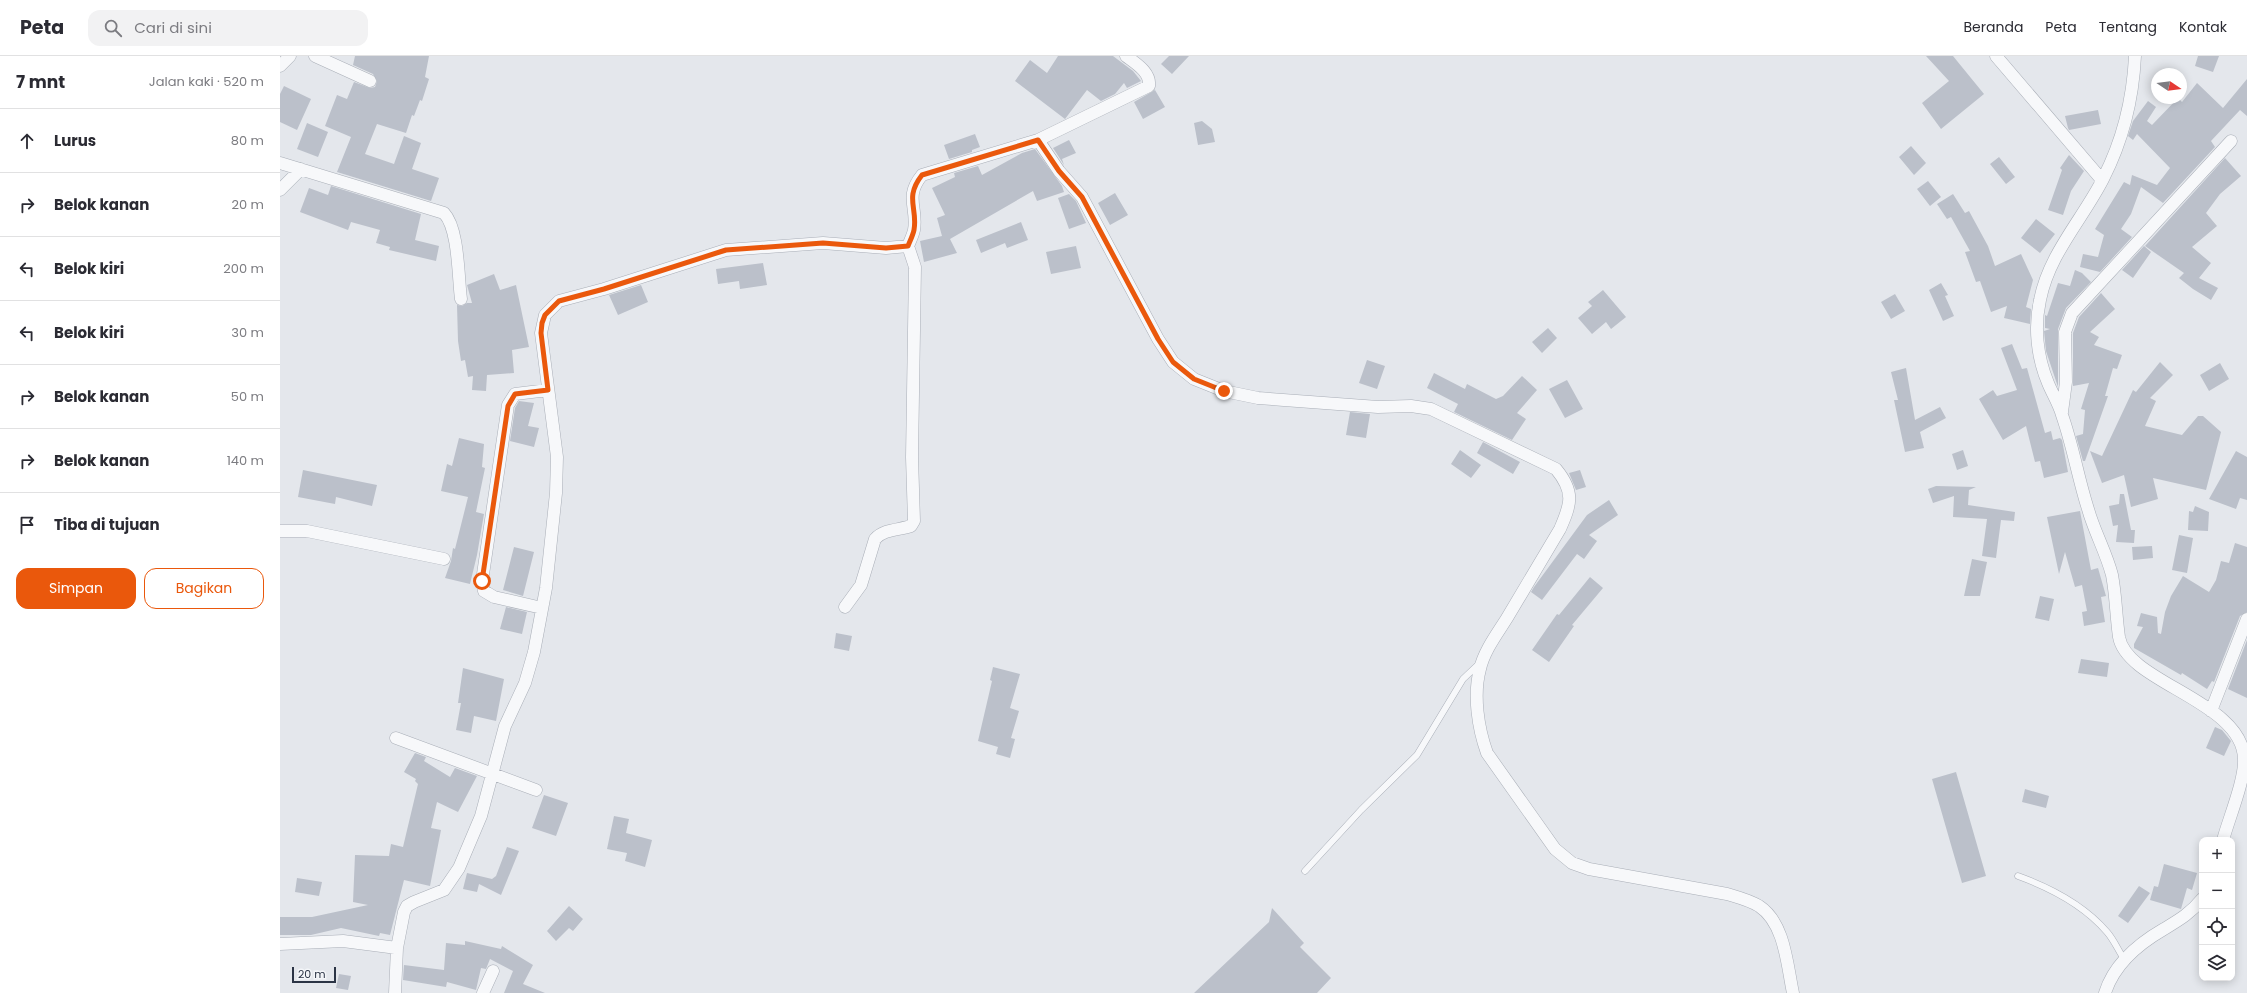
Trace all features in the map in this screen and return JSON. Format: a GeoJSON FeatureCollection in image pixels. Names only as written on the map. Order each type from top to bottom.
{"type":"FeatureCollection","features":[{"type":"Feature","properties":{"kind":"street"},"geometry":{"type":"LineString","coordinates":[[280,66],[290,56]]}},
{"type":"Feature","properties":{"kind":"street"},"geometry":{"type":"LineString","coordinates":[[315,56],[370,81]]}},
{"type":"Feature","properties":{"kind":"street"},"geometry":{"type":"LineString","coordinates":[[845,607],[861,585],[875,539],[879,534],[911,526],[914,521],[912,457],[915,267],[908,246],[914,230],[912,200],[914,184],[922,175],[1038,140],[1149,86],[1149,79],[1146,73],[1126,56]]}},
{"type":"Feature","properties":{"kind":"street"},"geometry":{"type":"LineString","coordinates":[[1996,56],[2102,180]]}},
{"type":"Feature","properties":{"kind":"street"},"geometry":{"type":"LineString","coordinates":[[2135,56],[2134,74],[2119,142],[2102,180],[2058,252],[2045,279],[2040,299],[2037,333],[2038,347],[2047,380],[2062,412],[2088,511],[2102,545],[2112,576],[2119,635],[2124,650],[2132,659],[2157,677],[2210,711],[2231,728],[2239,740],[2244,754],[2243,769],[2224,837]]}},
{"type":"Feature","properties":{"kind":"street"},"geometry":{"type":"LineString","coordinates":[[1038,140],[1059,171],[1082,197],[1158,339],[1173,362],[1194,379],[1224,391],[1258,398],[1378,407],[1411,406],[1431,409],[1556,469],[1568,485],[1570,503],[1567,512],[1560,530],[1482,661],[1477,683],[1479,720],[1481,736],[1487,753],[1555,849],[1572,862],[1589,869],[1727,894],[1758,905],[1772,918],[1779,934],[1793,993]]}},
{"type":"Feature","properties":{"kind":"street"},"geometry":{"type":"LineString","coordinates":[[2062,412],[2066,382],[2065,332],[2072,313],[2231,141]]}},
{"type":"Feature","properties":{"kind":"street"},"geometry":{"type":"LineString","coordinates":[[280,163],[444,213],[449,219],[453,231],[461,300]]}},
{"type":"Feature","properties":{"kind":"street"},"geometry":{"type":"LineString","coordinates":[[280,190],[300,169]]}},
{"type":"Feature","properties":{"kind":"street"},"geometry":{"type":"LineString","coordinates":[[394,993],[397,948],[407,906],[444,890],[459,868],[481,816],[494,773],[505,726],[530,672],[542,608],[556,493],[557,457],[541,333],[545,315],[559,301],[604,289],[726,250],[823,243],[886,248],[908,246]]}},
{"type":"Feature","properties":{"kind":"street"},"geometry":{"type":"LineString","coordinates":[[542,608],[494,597],[484,591],[482,581],[508,406],[515,394],[548,390]]}},
{"type":"Feature","properties":{"kind":"street"},"geometry":{"type":"LineString","coordinates":[[280,531],[307,531],[444,559]]}},
{"type":"Feature","properties":{"kind":"street"},"geometry":{"type":"LineString","coordinates":[[2210,711],[2247,619]]}},
{"type":"Feature","properties":{"kind":"street"},"geometry":{"type":"LineString","coordinates":[[396,738],[494,773],[536,790]]}},
{"type":"Feature","properties":{"kind":"street"},"geometry":{"type":"LineString","coordinates":[[2105,993],[2124,958],[2152,936],[2186,916],[2199,902]]}},
{"type":"Feature","properties":{"kind":"street"},"geometry":{"type":"LineString","coordinates":[[280,944],[343,941],[397,948]]}},
{"type":"Feature","properties":{"kind":"street"},"geometry":{"type":"LineString","coordinates":[[483,993],[493,972]]}},
{"type":"Feature","properties":{"kind":"lane"},"geometry":{"type":"LineString","coordinates":[[1306,871],[1361,810],[1417,755],[1462,679],[1482,661]]}},
{"type":"Feature","properties":{"kind":"lane"},"geometry":{"type":"LineString","coordinates":[[2018,876],[2042,885],[2089,914],[2108,933],[2124,958]]}},
{"type":"Feature","properties":{"kind":"building"},"geometry":{"type":"Polygon","coordinates":[[[355,56],[429,56],[425,77],[429,79],[422,101],[420,100],[414,116],[412,115],[406,133],[377,124],[365,154],[394,164],[404,136],[421,143],[412,169],[439,178],[431,201],[337,172],[351,137],[325,126],[337,95],[347,99],[354,82],[370,88],[375,87],[377,81],[373,74],[353,65],[355,56]]]}},
{"type":"Feature","properties":{"kind":"building"},"geometry":{"type":"Polygon","coordinates":[[[1058,56],[1113,56],[1133,71],[1141,81],[1127,88],[1124,83],[1115,94],[1101,101],[1087,90],[1065,119],[1015,81],[1030,60],[1047,73],[1058,56]]]}},
{"type":"Feature","properties":{"kind":"building"},"geometry":{"type":"Polygon","coordinates":[[[1169,56],[1189,56],[1172,74],[1161,64],[1169,56]]]}},
{"type":"Feature","properties":{"kind":"building"},"geometry":{"type":"Polygon","coordinates":[[[1926,56],[1953,56],[1984,94],[1941,129],[1922,103],[1949,81],[1926,56]]]}},
{"type":"Feature","properties":{"kind":"building"},"geometry":{"type":"Polygon","coordinates":[[[2198,56],[2219,56],[2213,72],[2195,66],[2198,56]]]}},
{"type":"Feature","properties":{"kind":"building"},"geometry":{"type":"Polygon","coordinates":[[[2247,79],[2247,116],[2240,110],[2211,141],[2215,147],[2163,203],[2141,187],[2131,214],[2121,229],[2132,237],[2100,272],[2080,267],[2083,254],[2098,257],[2104,235],[2095,229],[2124,182],[2130,185],[2132,175],[2157,185],[2170,168],[2137,134],[2133,140],[2128,136],[2133,121],[2148,101],[2156,107],[2147,121],[2152,125],[2172,104],[2187,104],[2187,96],[2197,83],[2223,108],[2247,79]]]}},
{"type":"Feature","properties":{"kind":"building"},"geometry":{"type":"Polygon","coordinates":[[[284,86],[311,99],[297,130],[280,122],[280,94],[284,86]]]}},
{"type":"Feature","properties":{"kind":"building"},"geometry":{"type":"Polygon","coordinates":[[[1155,90],[1165,107],[1143,119],[1134,102],[1155,90]]]}},
{"type":"Feature","properties":{"kind":"building"},"geometry":{"type":"Polygon","coordinates":[[[2098,110],[2101,124],[2069,130],[2065,116],[2098,110]]]}},
{"type":"Feature","properties":{"kind":"building"},"geometry":{"type":"Polygon","coordinates":[[[1202,121],[1212,129],[1215,142],[1198,145],[1194,123],[1202,121]]]}},
{"type":"Feature","properties":{"kind":"building"},"geometry":{"type":"Polygon","coordinates":[[[307,123],[328,132],[318,157],[297,149],[307,123]]]}},
{"type":"Feature","properties":{"kind":"building"},"geometry":{"type":"Polygon","coordinates":[[[975,134],[980,147],[972,150],[972,152],[949,159],[944,145],[975,134]]]}},
{"type":"Feature","properties":{"kind":"building"},"geometry":{"type":"Polygon","coordinates":[[[1069,140],[1076,153],[1062,159],[1064,165],[1053,148],[1069,140]]]}},
{"type":"Feature","properties":{"kind":"building"},"geometry":{"type":"Polygon","coordinates":[[[1911,146],[1926,163],[1914,175],[1899,157],[1911,146]]]}},
{"type":"Feature","properties":{"kind":"building"},"geometry":{"type":"Polygon","coordinates":[[[1035,149],[1062,186],[1064,192],[1037,201],[1033,191],[950,239],[957,253],[924,262],[920,241],[942,236],[937,218],[945,215],[932,188],[955,177],[954,173],[978,166],[982,175],[1022,153],[1035,149]]]}},
{"type":"Feature","properties":{"kind":"building"},"geometry":{"type":"Polygon","coordinates":[[[2069,155],[2084,171],[2071,191],[2063,215],[2048,210],[2062,170],[2060,168],[2069,155]]]}},
{"type":"Feature","properties":{"kind":"building"},"geometry":{"type":"Polygon","coordinates":[[[1999,157],[2015,177],[2006,184],[1990,164],[1999,157]]]}},
{"type":"Feature","properties":{"kind":"building"},"geometry":{"type":"Polygon","coordinates":[[[2225,158],[2241,176],[2220,194],[2206,213],[2217,226],[2192,247],[2211,263],[2199,278],[2218,288],[2211,300],[2179,278],[2184,273],[2145,246],[2225,158]]]}},
{"type":"Feature","properties":{"kind":"building"},"geometry":{"type":"Polygon","coordinates":[[[1928,181],[1941,197],[1930,206],[1917,189],[1928,181]]]}},
{"type":"Feature","properties":{"kind":"building"},"geometry":{"type":"Polygon","coordinates":[[[331,186],[421,214],[415,240],[439,246],[436,261],[389,250],[390,247],[376,243],[380,230],[351,222],[348,230],[300,212],[309,188],[328,195],[331,186]]]}},
{"type":"Feature","properties":{"kind":"building"},"geometry":{"type":"Polygon","coordinates":[[[1115,193],[1128,215],[1110,225],[1098,203],[1115,193]]]}},
{"type":"Feature","properties":{"kind":"building"},"geometry":{"type":"Polygon","coordinates":[[[1069,194],[1076,201],[1086,223],[1069,229],[1058,198],[1069,194]]]}},
{"type":"Feature","properties":{"kind":"building"},"geometry":{"type":"Polygon","coordinates":[[[1953,194],[1965,213],[1969,211],[1988,246],[1995,266],[2021,254],[2033,280],[2026,307],[2031,309],[2030,324],[2004,318],[2007,306],[1991,312],[1980,281],[1976,282],[1965,252],[1970,251],[1951,217],[1947,219],[1937,204],[1953,194]]]}},
{"type":"Feature","properties":{"kind":"building"},"geometry":{"type":"Polygon","coordinates":[[[2036,219],[2055,234],[2040,253],[2021,238],[2036,219]]]}},
{"type":"Feature","properties":{"kind":"building"},"geometry":{"type":"Polygon","coordinates":[[[1021,222],[1028,240],[1007,248],[1005,243],[981,253],[976,240],[1021,222]]]}},
{"type":"Feature","properties":{"kind":"building"},"geometry":{"type":"Polygon","coordinates":[[[1076,246],[1081,268],[1051,274],[1046,252],[1076,246]]]}},
{"type":"Feature","properties":{"kind":"building"},"geometry":{"type":"Polygon","coordinates":[[[2144,246],[2151,252],[2133,278],[2122,270],[2144,246]]]}},
{"type":"Feature","properties":{"kind":"building"},"geometry":{"type":"Polygon","coordinates":[[[763,263],[767,285],[740,289],[739,281],[718,284],[716,269],[763,263]]]}},
{"type":"Feature","properties":{"kind":"building"},"geometry":{"type":"Polygon","coordinates":[[[2075,270],[2082,273],[2091,282],[2066,308],[2058,329],[2058,387],[2046,351],[2044,331],[2050,329],[2045,328],[2045,315],[2047,316],[2058,283],[2070,286],[2075,270]]]}},
{"type":"Feature","properties":{"kind":"building"},"geometry":{"type":"Polygon","coordinates":[[[494,274],[500,290],[516,285],[529,347],[512,350],[514,373],[487,375],[486,391],[472,390],[473,376],[468,377],[465,360],[461,361],[458,341],[457,305],[462,306],[467,303],[472,303],[467,285],[494,274]]]}},
{"type":"Feature","properties":{"kind":"building"},"geometry":{"type":"Polygon","coordinates":[[[1941,283],[1948,295],[1945,296],[1954,316],[1943,321],[1929,290],[1941,283]]]}},
{"type":"Feature","properties":{"kind":"building"},"geometry":{"type":"Polygon","coordinates":[[[641,285],[648,302],[618,315],[609,295],[641,285]]]}},
{"type":"Feature","properties":{"kind":"building"},"geometry":{"type":"Polygon","coordinates":[[[1603,290],[1626,317],[1611,329],[1606,322],[1592,334],[1578,318],[1592,306],[1588,302],[1603,290]]]}},
{"type":"Feature","properties":{"kind":"building"},"geometry":{"type":"Polygon","coordinates":[[[2101,293],[2115,309],[2090,332],[2099,337],[2094,345],[2122,355],[2117,369],[2113,368],[2105,396],[2108,396],[2085,461],[2083,461],[2076,436],[2083,434],[2085,410],[2081,409],[2089,383],[2073,386],[2073,333],[2079,317],[2101,293]]]}},
{"type":"Feature","properties":{"kind":"building"},"geometry":{"type":"Polygon","coordinates":[[[1895,294],[1905,311],[1891,319],[1881,302],[1895,294]]]}},
{"type":"Feature","properties":{"kind":"building"},"geometry":{"type":"Polygon","coordinates":[[[1548,328],[1557,338],[1542,353],[1532,342],[1548,328]]]}},
{"type":"Feature","properties":{"kind":"building"},"geometry":{"type":"Polygon","coordinates":[[[2012,344],[2022,369],[2027,368],[2045,433],[2051,431],[2053,440],[2060,438],[2062,440],[2068,472],[2044,478],[2040,461],[2035,462],[2026,426],[2003,440],[1979,399],[1993,390],[1997,396],[2017,390],[2001,348],[2012,344]]]}},
{"type":"Feature","properties":{"kind":"building"},"geometry":{"type":"Polygon","coordinates":[[[1367,360],[1385,366],[1377,389],[1359,383],[1367,360]]]}},
{"type":"Feature","properties":{"kind":"building"},"geometry":{"type":"Polygon","coordinates":[[[2160,362],[2173,375],[2150,398],[2156,401],[2145,426],[2182,435],[2198,416],[2203,416],[2221,432],[2206,490],[2153,478],[2158,499],[2131,507],[2124,475],[2102,483],[2090,451],[2102,456],[2133,390],[2136,392],[2160,362]]]}},
{"type":"Feature","properties":{"kind":"building"},"geometry":{"type":"Polygon","coordinates":[[[2220,363],[2229,379],[2209,391],[2200,375],[2220,363]]]}},
{"type":"Feature","properties":{"kind":"building"},"geometry":{"type":"Polygon","coordinates":[[[1906,368],[1915,420],[1940,407],[1946,418],[1920,432],[1924,448],[1905,452],[1894,400],[1898,400],[1891,372],[1906,368]]]}},
{"type":"Feature","properties":{"kind":"building"},"geometry":{"type":"Polygon","coordinates":[[[1434,373],[1465,389],[1467,384],[1496,399],[1503,396],[1522,376],[1537,390],[1517,413],[1526,419],[1512,440],[1454,412],[1458,404],[1427,388],[1434,373]]]}},
{"type":"Feature","properties":{"kind":"building"},"geometry":{"type":"Polygon","coordinates":[[[1567,380],[1583,409],[1565,418],[1549,389],[1567,380]]]}},
{"type":"Feature","properties":{"kind":"building"},"geometry":{"type":"Polygon","coordinates":[[[519,401],[534,403],[528,426],[539,428],[534,447],[510,441],[515,408],[519,401]]]}},
{"type":"Feature","properties":{"kind":"building"},"geometry":{"type":"Polygon","coordinates":[[[1350,412],[1370,414],[1366,438],[1346,435],[1350,412]]]}},
{"type":"Feature","properties":{"kind":"building"},"geometry":{"type":"Polygon","coordinates":[[[459,438],[484,444],[482,467],[485,468],[476,512],[484,514],[470,584],[445,578],[451,561],[453,548],[455,549],[468,497],[441,491],[447,464],[452,466],[459,438]]]}},
{"type":"Feature","properties":{"kind":"building"},"geometry":{"type":"Polygon","coordinates":[[[1483,442],[1520,462],[1513,474],[1477,453],[1483,442]]]}},
{"type":"Feature","properties":{"kind":"building"},"geometry":{"type":"Polygon","coordinates":[[[1460,450],[1481,465],[1471,478],[1451,464],[1460,450]]]}},
{"type":"Feature","properties":{"kind":"building"},"geometry":{"type":"Polygon","coordinates":[[[1963,450],[1968,466],[1957,470],[1952,454],[1963,450]]]}},
{"type":"Feature","properties":{"kind":"building"},"geometry":{"type":"Polygon","coordinates":[[[2236,451],[2247,457],[2247,500],[2240,498],[2236,509],[2209,499],[2236,451]]]}},
{"type":"Feature","properties":{"kind":"building"},"geometry":{"type":"Polygon","coordinates":[[[303,470],[377,485],[372,506],[336,497],[335,504],[298,497],[303,470]]]}},
{"type":"Feature","properties":{"kind":"building"},"geometry":{"type":"Polygon","coordinates":[[[1580,470],[1586,487],[1576,490],[1569,473],[1580,470]]]}},
{"type":"Feature","properties":{"kind":"building"},"geometry":{"type":"Polygon","coordinates":[[[1936,486],[1976,487],[1969,490],[1968,505],[2015,512],[2014,521],[2001,520],[1996,558],[1982,556],[1987,519],[1953,517],[1954,496],[1933,503],[1928,489],[1936,486]]]}},
{"type":"Feature","properties":{"kind":"building"},"geometry":{"type":"Polygon","coordinates":[[[2120,494],[2124,494],[2131,530],[2135,530],[2134,543],[2116,542],[2118,525],[2113,526],[2109,506],[2119,504],[2120,494]]]}},
{"type":"Feature","properties":{"kind":"building"},"geometry":{"type":"Polygon","coordinates":[[[1609,500],[1618,515],[1589,535],[1597,541],[1584,559],[1577,554],[1542,600],[1531,592],[1587,515],[1609,500]]]}},
{"type":"Feature","properties":{"kind":"building"},"geometry":{"type":"Polygon","coordinates":[[[2195,506],[2209,512],[2208,531],[2188,530],[2189,511],[2193,512],[2195,506]]]}},
{"type":"Feature","properties":{"kind":"building"},"geometry":{"type":"Polygon","coordinates":[[[2080,511],[2091,570],[2098,568],[2106,596],[2101,597],[2105,622],[2084,626],[2082,612],[2087,611],[2082,585],[2075,587],[2065,552],[2059,574],[2047,517],[2080,511]]]}},
{"type":"Feature","properties":{"kind":"building"},"geometry":{"type":"Polygon","coordinates":[[[2179,535],[2193,538],[2187,573],[2172,570],[2179,535]]]}},
{"type":"Feature","properties":{"kind":"building"},"geometry":{"type":"Polygon","coordinates":[[[2235,543],[2247,547],[2247,612],[2240,616],[2214,682],[2212,681],[2207,689],[2182,673],[2181,675],[2134,648],[2134,644],[2143,627],[2137,626],[2141,613],[2157,617],[2158,633],[2161,634],[2165,612],[2171,596],[2183,576],[2209,592],[2216,580],[2221,561],[2229,563],[2235,543]]]}},
{"type":"Feature","properties":{"kind":"building"},"geometry":{"type":"Polygon","coordinates":[[[2152,546],[2153,558],[2133,560],[2132,547],[2152,546]]]}},
{"type":"Feature","properties":{"kind":"building"},"geometry":{"type":"Polygon","coordinates":[[[514,547],[534,552],[523,596],[503,590],[514,547]]]}},
{"type":"Feature","properties":{"kind":"building"},"geometry":{"type":"Polygon","coordinates":[[[1972,559],[1987,562],[1980,596],[1964,596],[1972,559]]]}},
{"type":"Feature","properties":{"kind":"building"},"geometry":{"type":"Polygon","coordinates":[[[1590,577],[1603,588],[1572,625],[1574,626],[1549,662],[1532,650],[1557,614],[1559,615],[1590,577]]]}},
{"type":"Feature","properties":{"kind":"building"},"geometry":{"type":"Polygon","coordinates":[[[2040,596],[2054,599],[2049,621],[2035,618],[2040,596]]]}},
{"type":"Feature","properties":{"kind":"building"},"geometry":{"type":"Polygon","coordinates":[[[506,607],[527,612],[522,634],[500,629],[506,607]]]}},
{"type":"Feature","properties":{"kind":"building"},"geometry":{"type":"Polygon","coordinates":[[[836,633],[852,636],[849,651],[834,648],[836,633]]]}},
{"type":"Feature","properties":{"kind":"building"},"geometry":{"type":"Polygon","coordinates":[[[2247,640],[2247,698],[2228,689],[2247,640]]]}},
{"type":"Feature","properties":{"kind":"building"},"geometry":{"type":"Polygon","coordinates":[[[2081,659],[2109,663],[2107,677],[2078,673],[2081,659]]]}},
{"type":"Feature","properties":{"kind":"building"},"geometry":{"type":"Polygon","coordinates":[[[993,667],[1020,674],[1010,708],[1019,711],[1011,738],[1015,739],[1010,758],[996,754],[998,747],[978,741],[992,681],[990,680],[993,667]]]}},
{"type":"Feature","properties":{"kind":"building"},"geometry":{"type":"Polygon","coordinates":[[[463,668],[504,679],[496,721],[474,716],[471,733],[456,730],[461,703],[458,703],[463,668]]]}},
{"type":"Feature","properties":{"kind":"building"},"geometry":{"type":"Polygon","coordinates":[[[2215,727],[2222,730],[2231,741],[2224,756],[2206,748],[2215,727]]]}},
{"type":"Feature","properties":{"kind":"building"},"geometry":{"type":"Polygon","coordinates":[[[415,753],[426,757],[424,761],[450,777],[455,768],[477,776],[458,812],[437,802],[431,828],[441,830],[430,886],[404,880],[390,935],[380,933],[379,936],[341,928],[311,935],[280,935],[280,917],[312,917],[368,905],[353,902],[355,855],[389,856],[391,844],[403,847],[418,784],[415,781],[416,779],[404,772],[415,753]]]}},
{"type":"Feature","properties":{"kind":"building"},"geometry":{"type":"Polygon","coordinates":[[[1956,772],[1986,876],[1962,883],[1932,779],[1956,772]]]}},
{"type":"Feature","properties":{"kind":"building"},"geometry":{"type":"Polygon","coordinates":[[[2025,789],[2049,796],[2046,808],[2022,802],[2025,789]]]}},
{"type":"Feature","properties":{"kind":"building"},"geometry":{"type":"Polygon","coordinates":[[[544,795],[568,803],[556,836],[532,828],[544,795]]]}},
{"type":"Feature","properties":{"kind":"building"},"geometry":{"type":"Polygon","coordinates":[[[614,816],[629,819],[626,833],[652,840],[645,867],[625,861],[627,853],[607,849],[614,816]]]}},
{"type":"Feature","properties":{"kind":"building"},"geometry":{"type":"Polygon","coordinates":[[[507,847],[519,851],[501,895],[479,884],[477,892],[463,889],[467,873],[492,879],[496,876],[507,847]]]}},
{"type":"Feature","properties":{"kind":"building"},"geometry":{"type":"Polygon","coordinates":[[[2164,864],[2197,873],[2192,890],[2187,888],[2181,909],[2150,900],[2154,886],[2158,887],[2164,864]]]}},
{"type":"Feature","properties":{"kind":"building"},"geometry":{"type":"Polygon","coordinates":[[[297,878],[322,882],[319,896],[295,892],[297,878]]]}},
{"type":"Feature","properties":{"kind":"building"},"geometry":{"type":"Polygon","coordinates":[[[2139,886],[2150,893],[2128,923],[2118,916],[2139,886]]]}},
{"type":"Feature","properties":{"kind":"building"},"geometry":{"type":"Polygon","coordinates":[[[569,906],[583,919],[573,931],[569,928],[556,941],[547,931],[569,906]]]}},
{"type":"Feature","properties":{"kind":"building"},"geometry":{"type":"Polygon","coordinates":[[[1272,908],[1304,943],[1300,947],[1331,978],[1317,993],[1194,993],[1269,922],[1272,908]]]}},
{"type":"Feature","properties":{"kind":"building"},"geometry":{"type":"Polygon","coordinates":[[[465,941],[501,949],[502,946],[533,965],[523,984],[545,993],[504,993],[513,971],[490,959],[486,969],[481,968],[476,990],[447,982],[446,987],[403,980],[404,965],[444,970],[446,943],[465,945],[465,941]]]}},
{"type":"Feature","properties":{"kind":"building"},"geometry":{"type":"Polygon","coordinates":[[[339,974],[351,976],[348,990],[336,988],[339,974]]]}},
{"type":"Feature","properties":{"kind":"route"},"geometry":{"type":"LineString","coordinates":[[482,581],[492,524],[508,406],[511,398],[515,394],[548,390],[541,333],[542,323],[545,315],[559,301],[604,289],[726,250],[823,243],[886,248],[908,246],[914,230],[912,200],[914,184],[922,175],[1015,145],[1038,140],[1059,171],[1082,197],[1158,339],[1173,362],[1194,379],[1224,391]]}}]}
